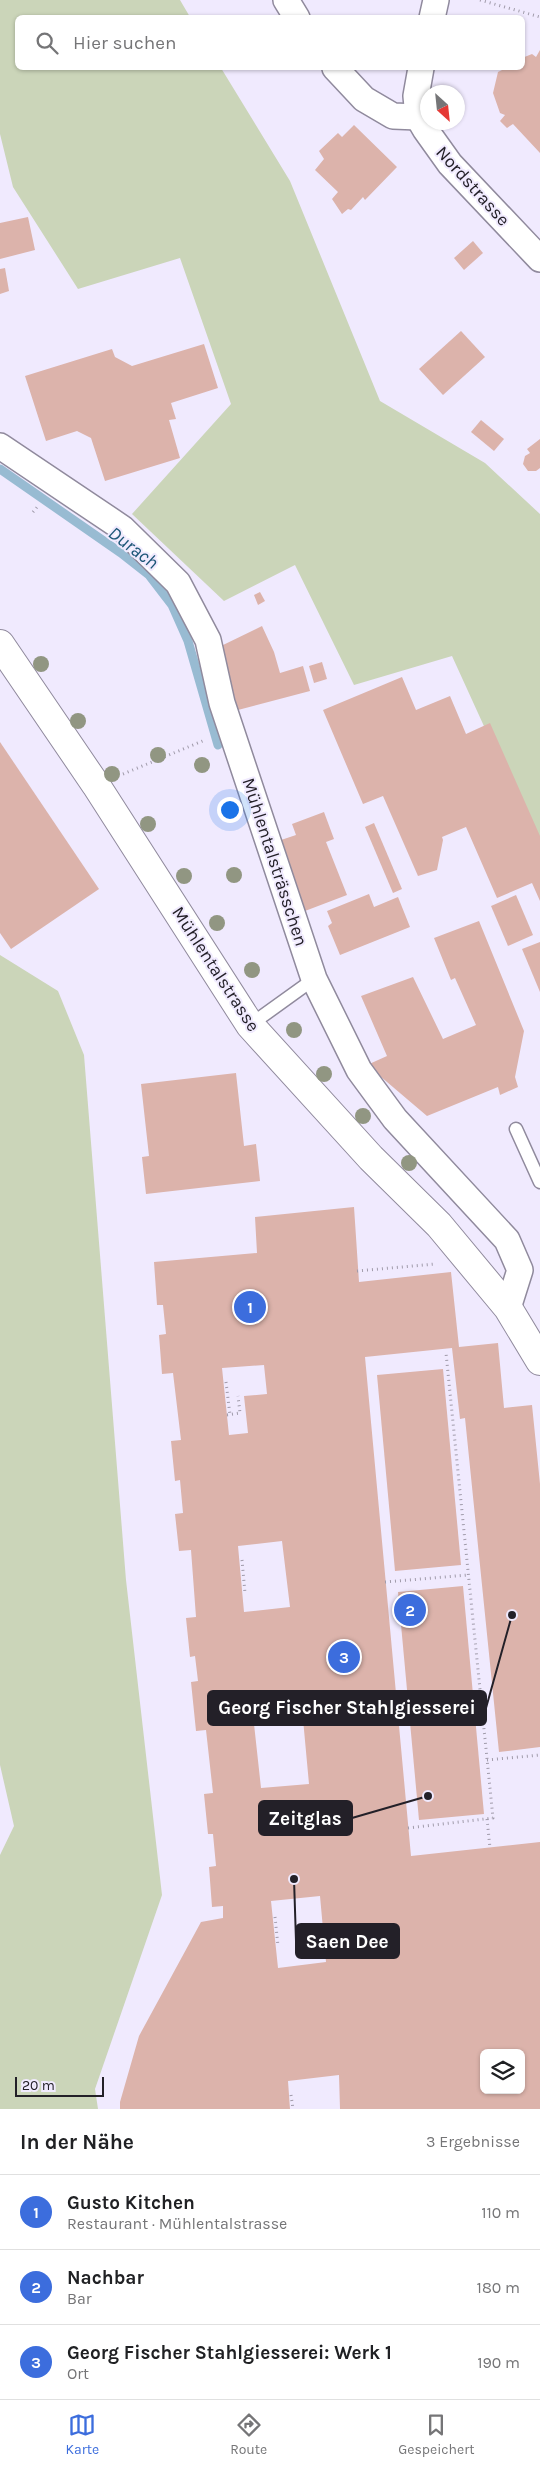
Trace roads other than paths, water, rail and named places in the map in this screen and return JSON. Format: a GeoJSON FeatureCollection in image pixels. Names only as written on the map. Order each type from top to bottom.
{"type":"FeatureCollection","features":[{"type":"Feature","properties":{"kind":"street"},"geometry":{"type":"LineString","coordinates":[[286,0],[295,15]]}},
{"type":"Feature","properties":{"kind":"street"},"geometry":{"type":"LineString","coordinates":[[433,15],[436,0]]}},
{"type":"Feature","properties":{"kind":"street"},"geometry":{"type":"LineString","coordinates":[[337,70],[364,99],[393,116],[418,118],[416,96],[421,70]]}},
{"type":"Feature","properties":{"kind":"street","name":"Nordstrasse"},"geometry":{"type":"LineString","coordinates":[[418,118],[450,164],[540,259]]}},
{"type":"Feature","properties":{"kind":"street","name":"Mühlentalsträsschen"},"geometry":{"type":"LineString","coordinates":[[0,446],[122,528],[178,583],[208,640],[222,703],[314,979],[359,1070],[394,1119],[507,1240],[520,1270],[508,1308]]}},
{"type":"Feature","properties":{"kind":"street","name":"Mühlentalstrasse"},"geometry":{"type":"LineString","coordinates":[[0,644],[96,785],[250,1026],[371,1158],[439,1225],[508,1308],[540,1361]]}},
{"type":"Feature","properties":{"kind":"lane"},"geometry":{"type":"LineString","coordinates":[[250,1026],[314,979]]}},
{"type":"Feature","properties":{"kind":"lane"},"geometry":{"type":"LineString","coordinates":[[516,1129],[540,1182]]}},
{"type":"Feature","properties":{"kind":"waterway","name":"Durach"},"geometry":{"type":"LineString","coordinates":[[0,469],[121,553],[149,575],[172,605],[188,641],[218,745]]}},
{"type":"Feature","properties":{"kind":"place","name":"Gusto Kitchen"},"geometry":{"type":"Point","coordinates":[250,1307]}},
{"type":"Feature","properties":{"kind":"place","name":"Nachbar"},"geometry":{"type":"Point","coordinates":[410,1610]}},
{"type":"Feature","properties":{"kind":"place","name":"Georg Fischer Stahlgiesserei"},"geometry":{"type":"Point","coordinates":[512,1615]}},
{"type":"Feature","properties":{"kind":"place","name":"Georg Fischer Stahlgiesserei: Werk 1"},"geometry":{"type":"Point","coordinates":[344,1657]}},
{"type":"Feature","properties":{"kind":"place","name":"Zeitglas"},"geometry":{"type":"Point","coordinates":[428,1796]}},
{"type":"Feature","properties":{"kind":"place","name":"Saen Dee"},"geometry":{"type":"Point","coordinates":[294,1879]}}]}
